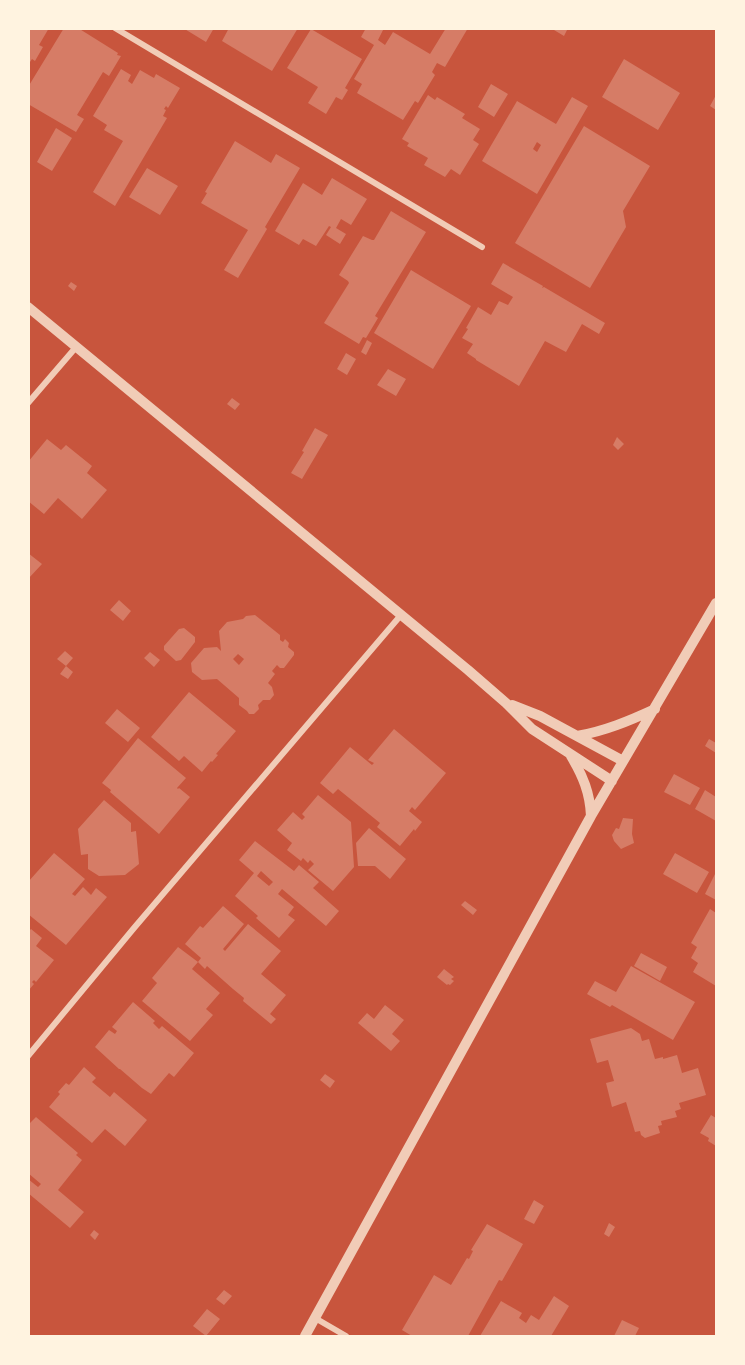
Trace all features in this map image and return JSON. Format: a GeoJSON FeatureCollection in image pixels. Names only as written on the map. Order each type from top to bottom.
{"type":"FeatureCollection","features":[{"type":"Feature","properties":{"kind":"street"},"geometry":{"type":"LineString","coordinates":[[115,28],[482,247]]}},
{"type":"Feature","properties":{"kind":"street"},"geometry":{"type":"LineString","coordinates":[[28,308],[401,615],[506,703],[532,729],[612,781]]}},
{"type":"Feature","properties":{"kind":"street"},"geometry":{"type":"LineString","coordinates":[[28,404],[77,346]]}},
{"type":"Feature","properties":{"kind":"street"},"geometry":{"type":"LineString","coordinates":[[304,1336],[591,816],[717,603]]}},
{"type":"Feature","properties":{"kind":"street"},"geometry":{"type":"LineString","coordinates":[[28,1056],[401,615]]}},
{"type":"Feature","properties":{"kind":"street"},"geometry":{"type":"LineString","coordinates":[[506,703],[540,716],[623,761]]}},
{"type":"Feature","properties":{"kind":"street"},"geometry":{"type":"LineString","coordinates":[[577,736],[615,727],[655,709]]}},
{"type":"Feature","properties":{"kind":"street"},"geometry":{"type":"LineString","coordinates":[[569,753],[581,773],[590,803],[591,816]]}},
{"type":"Feature","properties":{"kind":"street"},"geometry":{"type":"LineString","coordinates":[[315,1318],[346,1336]]}},
{"type":"Feature","properties":{"kind":"building"},"geometry":{"type":"Polygon","coordinates":[[[28,28],[49,28],[39,45],[43,47],[35,61],[32,59],[28,65],[28,28]]]}},
{"type":"Feature","properties":{"kind":"building"},"geometry":{"type":"Polygon","coordinates":[[[64,28],[78,28],[121,56],[109,76],[103,72],[77,115],[84,119],[76,132],[28,104],[28,87],[64,28]]]}},
{"type":"Feature","properties":{"kind":"building"},"geometry":{"type":"Polygon","coordinates":[[[183,28],[214,28],[206,42],[183,28]]]}},
{"type":"Feature","properties":{"kind":"building"},"geometry":{"type":"Polygon","coordinates":[[[229,28],[298,28],[272,71],[222,41],[229,28]]]}},
{"type":"Feature","properties":{"kind":"building"},"geometry":{"type":"Polygon","coordinates":[[[366,28],[384,28],[378,40],[385,45],[393,32],[430,54],[446,28],[468,28],[445,67],[437,63],[432,72],[435,75],[418,103],[415,101],[403,120],[357,93],[362,84],[354,79],[374,45],[361,37],[366,28]]]}},
{"type":"Feature","properties":{"kind":"building"},"geometry":{"type":"Polygon","coordinates":[[[555,28],[568,28],[564,36],[554,30],[555,28]]]}},
{"type":"Feature","properties":{"kind":"building"},"geometry":{"type":"Polygon","coordinates":[[[311,29],[362,59],[345,88],[348,90],[342,100],[336,97],[326,114],[308,103],[318,87],[287,68],[311,29]]]}},
{"type":"Feature","properties":{"kind":"building"},"geometry":{"type":"Polygon","coordinates":[[[624,59],[680,93],[658,130],[602,97],[624,59]]]}},
{"type":"Feature","properties":{"kind":"building"},"geometry":{"type":"Polygon","coordinates":[[[121,69],[131,75],[128,81],[132,84],[140,70],[154,78],[156,74],[180,88],[168,108],[166,106],[164,109],[166,110],[163,116],[167,118],[115,206],[93,192],[123,141],[104,130],[107,125],[93,116],[121,69]]]}},
{"type":"Feature","properties":{"kind":"building"},"geometry":{"type":"Polygon","coordinates":[[[491,84],[508,94],[494,117],[478,107],[491,84]]]}},
{"type":"Feature","properties":{"kind":"building"},"geometry":{"type":"Polygon","coordinates":[[[428,95],[435,100],[437,97],[465,114],[462,118],[480,129],[473,140],[479,144],[460,175],[451,169],[445,177],[424,165],[428,158],[407,146],[409,143],[402,139],[428,95]]]}},
{"type":"Feature","properties":{"kind":"building"},"geometry":{"type":"Polygon","coordinates":[[[716,95],[716,110],[710,106],[716,95]]]}},
{"type":"Feature","properties":{"kind":"building"},"geometry":{"type":"Polygon","coordinates":[[[572,97],[588,106],[537,194],[482,161],[517,101],[556,124],[572,97]],[[537,142],[533,149],[537,152],[541,145],[537,142]]]}},
{"type":"Feature","properties":{"kind":"building"},"geometry":{"type":"Polygon","coordinates":[[[584,126],[650,166],[623,211],[626,227],[590,288],[515,243],[584,126]]]}},
{"type":"Feature","properties":{"kind":"building"},"geometry":{"type":"Polygon","coordinates":[[[56,128],[72,138],[52,171],[37,162],[56,128]]]}},
{"type":"Feature","properties":{"kind":"building"},"geometry":{"type":"Polygon","coordinates":[[[235,141],[271,163],[276,154],[300,168],[238,278],[224,270],[248,230],[201,203],[235,141]]]}},
{"type":"Feature","properties":{"kind":"building"},"geometry":{"type":"Polygon","coordinates":[[[147,168],[178,186],[160,215],[129,197],[147,168]]]}},
{"type":"Feature","properties":{"kind":"building"},"geometry":{"type":"Polygon","coordinates":[[[332,178],[367,199],[351,225],[341,219],[336,228],[346,234],[340,244],[326,235],[331,227],[329,226],[316,246],[303,239],[299,245],[275,231],[303,183],[322,195],[332,178]]]}},
{"type":"Feature","properties":{"kind":"building"},"geometry":{"type":"Polygon","coordinates":[[[391,211],[426,232],[375,316],[378,318],[366,338],[363,337],[359,344],[324,323],[349,283],[339,275],[363,236],[374,240],[391,211]]]}},
{"type":"Feature","properties":{"kind":"building"},"geometry":{"type":"Polygon","coordinates":[[[503,263],[605,323],[599,334],[582,324],[566,352],[545,341],[519,386],[467,353],[473,344],[462,338],[478,307],[491,315],[499,301],[508,305],[513,297],[491,284],[503,263]]]}},
{"type":"Feature","properties":{"kind":"building"},"geometry":{"type":"Polygon","coordinates":[[[411,270],[471,306],[433,369],[374,333],[411,270]]]}},
{"type":"Feature","properties":{"kind":"building"},"geometry":{"type":"Polygon","coordinates":[[[71,282],[77,286],[74,291],[68,286],[71,282]]]}},
{"type":"Feature","properties":{"kind":"building"},"geometry":{"type":"Polygon","coordinates":[[[367,340],[372,343],[366,355],[361,352],[367,340]]]}},
{"type":"Feature","properties":{"kind":"building"},"geometry":{"type":"Polygon","coordinates":[[[346,353],[356,359],[347,375],[337,369],[346,353]]]}},
{"type":"Feature","properties":{"kind":"building"},"geometry":{"type":"Polygon","coordinates":[[[388,369],[406,379],[396,396],[377,385],[388,369]]]}},
{"type":"Feature","properties":{"kind":"building"},"geometry":{"type":"Polygon","coordinates":[[[232,398],[240,404],[235,410],[227,404],[232,398]]]}},
{"type":"Feature","properties":{"kind":"building"},"geometry":{"type":"Polygon","coordinates":[[[315,428],[328,435],[302,479],[291,473],[315,428]]]}},
{"type":"Feature","properties":{"kind":"building"},"geometry":{"type":"Polygon","coordinates":[[[617,437],[624,444],[618,450],[613,445],[617,437]]]}},
{"type":"Feature","properties":{"kind":"building"},"geometry":{"type":"Polygon","coordinates":[[[47,439],[61,450],[66,445],[92,466],[87,473],[107,490],[82,519],[58,498],[44,514],[28,501],[28,462],[47,439]]]}},
{"type":"Feature","properties":{"kind":"building"},"geometry":{"type":"Polygon","coordinates":[[[28,553],[42,564],[28,579],[28,553]]]}},
{"type":"Feature","properties":{"kind":"building"},"geometry":{"type":"Polygon","coordinates":[[[119,600],[131,611],[123,621],[110,610],[119,600]]]}},
{"type":"Feature","properties":{"kind":"building"},"geometry":{"type":"Polygon","coordinates":[[[255,615],[280,635],[280,640],[283,642],[285,639],[289,643],[288,647],[294,652],[284,668],[277,665],[272,671],[275,674],[268,683],[274,695],[270,700],[263,700],[254,714],[249,714],[239,705],[239,698],[217,679],[202,680],[192,672],[191,663],[204,648],[217,647],[221,651],[219,631],[227,622],[243,619],[246,616],[255,615]],[[238,654],[233,659],[239,665],[244,659],[238,654]]]}},
{"type":"Feature","properties":{"kind":"building"},"geometry":{"type":"Polygon","coordinates":[[[184,628],[195,637],[195,642],[181,660],[176,661],[164,650],[164,646],[179,629],[184,628]]]}},
{"type":"Feature","properties":{"kind":"building"},"geometry":{"type":"Polygon","coordinates":[[[65,651],[73,658],[66,666],[57,659],[65,651]]]}},
{"type":"Feature","properties":{"kind":"building"},"geometry":{"type":"Polygon","coordinates":[[[150,652],[160,660],[154,667],[144,658],[150,652]]]}},
{"type":"Feature","properties":{"kind":"building"},"geometry":{"type":"Polygon","coordinates":[[[66,666],[73,672],[68,679],[60,674],[66,666]]]}},
{"type":"Feature","properties":{"kind":"building"},"geometry":{"type":"Polygon","coordinates":[[[189,692],[236,731],[202,772],[184,756],[179,761],[151,737],[189,692]]]}},
{"type":"Feature","properties":{"kind":"building"},"geometry":{"type":"Polygon","coordinates":[[[117,709],[140,728],[128,742],[105,723],[117,709]]]}},
{"type":"Feature","properties":{"kind":"building"},"geometry":{"type":"Polygon","coordinates":[[[394,729],[446,773],[415,810],[412,807],[409,811],[422,822],[400,846],[377,827],[380,823],[338,789],[333,794],[320,783],[350,747],[372,765],[374,763],[368,760],[394,729]]]}},
{"type":"Feature","properties":{"kind":"building"},"geometry":{"type":"Polygon","coordinates":[[[138,738],[186,778],[177,788],[190,797],[159,834],[102,783],[138,738]]]}},
{"type":"Feature","properties":{"kind":"building"},"geometry":{"type":"Polygon","coordinates":[[[709,739],[716,743],[716,753],[705,746],[709,739]]]}},
{"type":"Feature","properties":{"kind":"building"},"geometry":{"type":"Polygon","coordinates":[[[674,774],[700,788],[690,805],[664,792],[674,774]]]}},
{"type":"Feature","properties":{"kind":"building"},"geometry":{"type":"Polygon","coordinates":[[[705,790],[716,797],[716,821],[695,809],[705,790]]]}},
{"type":"Feature","properties":{"kind":"building"},"geometry":{"type":"Polygon","coordinates":[[[318,795],[351,822],[354,867],[333,891],[308,870],[314,864],[310,860],[308,863],[303,858],[301,861],[287,850],[292,843],[277,830],[293,812],[302,820],[305,817],[302,814],[318,795]]]}},
{"type":"Feature","properties":{"kind":"building"},"geometry":{"type":"Polygon","coordinates":[[[104,800],[131,823],[131,832],[136,831],[139,864],[125,875],[99,876],[88,869],[88,854],[81,855],[78,829],[104,800]]]}},
{"type":"Feature","properties":{"kind":"building"},"geometry":{"type":"Polygon","coordinates":[[[623,818],[633,819],[634,843],[621,849],[612,835],[616,828],[619,829],[623,818]]]}},
{"type":"Feature","properties":{"kind":"building"},"geometry":{"type":"Polygon","coordinates":[[[369,828],[406,859],[390,879],[375,866],[358,866],[356,843],[369,828]]]}},
{"type":"Feature","properties":{"kind":"building"},"geometry":{"type":"Polygon","coordinates":[[[255,841],[294,871],[299,865],[319,882],[313,888],[339,911],[326,926],[282,889],[278,894],[294,907],[288,915],[295,920],[279,938],[235,896],[254,873],[239,860],[255,841]],[[261,871],[257,876],[269,886],[273,882],[261,871]]]}},
{"type":"Feature","properties":{"kind":"building"},"geometry":{"type":"Polygon","coordinates":[[[54,853],[85,879],[72,894],[75,896],[83,887],[91,895],[96,888],[107,897],[66,945],[28,914],[28,882],[54,853]]]}},
{"type":"Feature","properties":{"kind":"building"},"geometry":{"type":"Polygon","coordinates":[[[675,853],[709,872],[697,893],[663,874],[675,853]]]}},
{"type":"Feature","properties":{"kind":"building"},"geometry":{"type":"Polygon","coordinates":[[[716,872],[716,900],[705,894],[716,872]]]}},
{"type":"Feature","properties":{"kind":"building"},"geometry":{"type":"Polygon","coordinates":[[[465,901],[477,910],[473,915],[461,905],[465,901]]]}},
{"type":"Feature","properties":{"kind":"building"},"geometry":{"type":"Polygon","coordinates":[[[223,906],[244,924],[223,949],[225,951],[248,924],[281,951],[261,974],[286,995],[270,1014],[276,1019],[271,1024],[207,966],[205,969],[198,962],[201,958],[185,944],[200,926],[203,928],[223,906]]]}},
{"type":"Feature","properties":{"kind":"building"},"geometry":{"type":"Polygon","coordinates":[[[710,909],[716,913],[716,986],[693,972],[698,963],[691,958],[697,947],[691,943],[710,909]]]}},
{"type":"Feature","properties":{"kind":"building"},"geometry":{"type":"Polygon","coordinates":[[[31,929],[42,938],[36,946],[54,960],[36,982],[34,980],[32,982],[34,984],[28,991],[28,932],[31,929]]]}},
{"type":"Feature","properties":{"kind":"building"},"geometry":{"type":"Polygon","coordinates":[[[178,947],[198,962],[192,969],[220,993],[206,1009],[213,1015],[190,1041],[142,1001],[157,983],[152,978],[178,947]]]}},
{"type":"Feature","properties":{"kind":"building"},"geometry":{"type":"Polygon","coordinates":[[[641,953],[667,967],[660,981],[634,966],[641,953]]]}},
{"type":"Feature","properties":{"kind":"building"},"geometry":{"type":"Polygon","coordinates":[[[631,966],[695,1002],[673,1040],[612,1005],[610,1007],[587,994],[595,981],[616,992],[631,966]]]}},
{"type":"Feature","properties":{"kind":"building"},"geometry":{"type":"Polygon","coordinates":[[[444,969],[454,977],[450,985],[437,977],[444,969]]]}},
{"type":"Feature","properties":{"kind":"building"},"geometry":{"type":"Polygon","coordinates":[[[133,1002],[155,1021],[153,1023],[159,1029],[162,1026],[194,1053],[174,1077],[169,1073],[151,1094],[95,1047],[109,1030],[115,1034],[117,1031],[112,1027],[133,1002]]]}},
{"type":"Feature","properties":{"kind":"building"},"geometry":{"type":"Polygon","coordinates":[[[385,1005],[404,1020],[392,1034],[400,1041],[391,1051],[358,1023],[367,1013],[374,1019],[385,1005]]]}},
{"type":"Feature","properties":{"kind":"building"},"geometry":{"type":"Polygon","coordinates":[[[631,1028],[640,1034],[642,1041],[649,1039],[655,1059],[677,1055],[682,1073],[698,1068],[706,1095],[679,1103],[681,1109],[675,1111],[677,1117],[661,1121],[662,1125],[658,1126],[660,1133],[645,1138],[640,1131],[635,1132],[626,1102],[612,1107],[606,1083],[614,1081],[608,1060],[597,1063],[590,1039],[631,1028]]]}},
{"type":"Feature","properties":{"kind":"building"},"geometry":{"type":"Polygon","coordinates":[[[84,1067],[96,1078],[92,1082],[110,1097],[114,1092],[147,1120],[125,1146],[105,1129],[92,1143],[49,1107],[60,1094],[58,1092],[66,1083],[69,1085],[84,1067]]]}},
{"type":"Feature","properties":{"kind":"building"},"geometry":{"type":"Polygon","coordinates":[[[325,1074],[335,1081],[330,1088],[320,1080],[325,1074]]]}},
{"type":"Feature","properties":{"kind":"building"},"geometry":{"type":"Polygon","coordinates":[[[711,1115],[716,1118],[716,1146],[700,1133],[711,1115]]]}},
{"type":"Feature","properties":{"kind":"building"},"geometry":{"type":"Polygon","coordinates":[[[36,1117],[78,1153],[76,1155],[82,1160],[58,1190],[84,1212],[70,1228],[28,1193],[28,1179],[38,1187],[41,1184],[28,1173],[28,1125],[36,1117]]]}},
{"type":"Feature","properties":{"kind":"building"},"geometry":{"type":"Polygon","coordinates":[[[534,1200],[544,1206],[534,1224],[524,1219],[534,1200]]]}},
{"type":"Feature","properties":{"kind":"building"},"geometry":{"type":"Polygon","coordinates":[[[609,1223],[615,1227],[609,1237],[604,1234],[609,1223]]]}},
{"type":"Feature","properties":{"kind":"building"},"geometry":{"type":"Polygon","coordinates":[[[487,1224],[523,1244],[502,1281],[499,1280],[468,1336],[412,1336],[402,1330],[434,1275],[451,1285],[467,1258],[469,1259],[473,1251],[471,1250],[487,1224]]]}},
{"type":"Feature","properties":{"kind":"building"},"geometry":{"type":"Polygon","coordinates":[[[94,1230],[99,1234],[95,1240],[90,1235],[94,1230]]]}},
{"type":"Feature","properties":{"kind":"building"},"geometry":{"type":"Polygon","coordinates":[[[224,1290],[232,1296],[224,1305],[216,1299],[224,1290]]]}},
{"type":"Feature","properties":{"kind":"building"},"geometry":{"type":"Polygon","coordinates":[[[554,1296],[569,1306],[551,1336],[480,1336],[501,1301],[522,1313],[519,1318],[526,1323],[531,1315],[539,1320],[554,1296]]]}},
{"type":"Feature","properties":{"kind":"building"},"geometry":{"type":"Polygon","coordinates":[[[207,1309],[220,1319],[206,1336],[193,1326],[207,1309]]]}},
{"type":"Feature","properties":{"kind":"building"},"geometry":{"type":"Polygon","coordinates":[[[622,1320],[639,1328],[635,1336],[614,1336],[622,1320]]]}}]}
